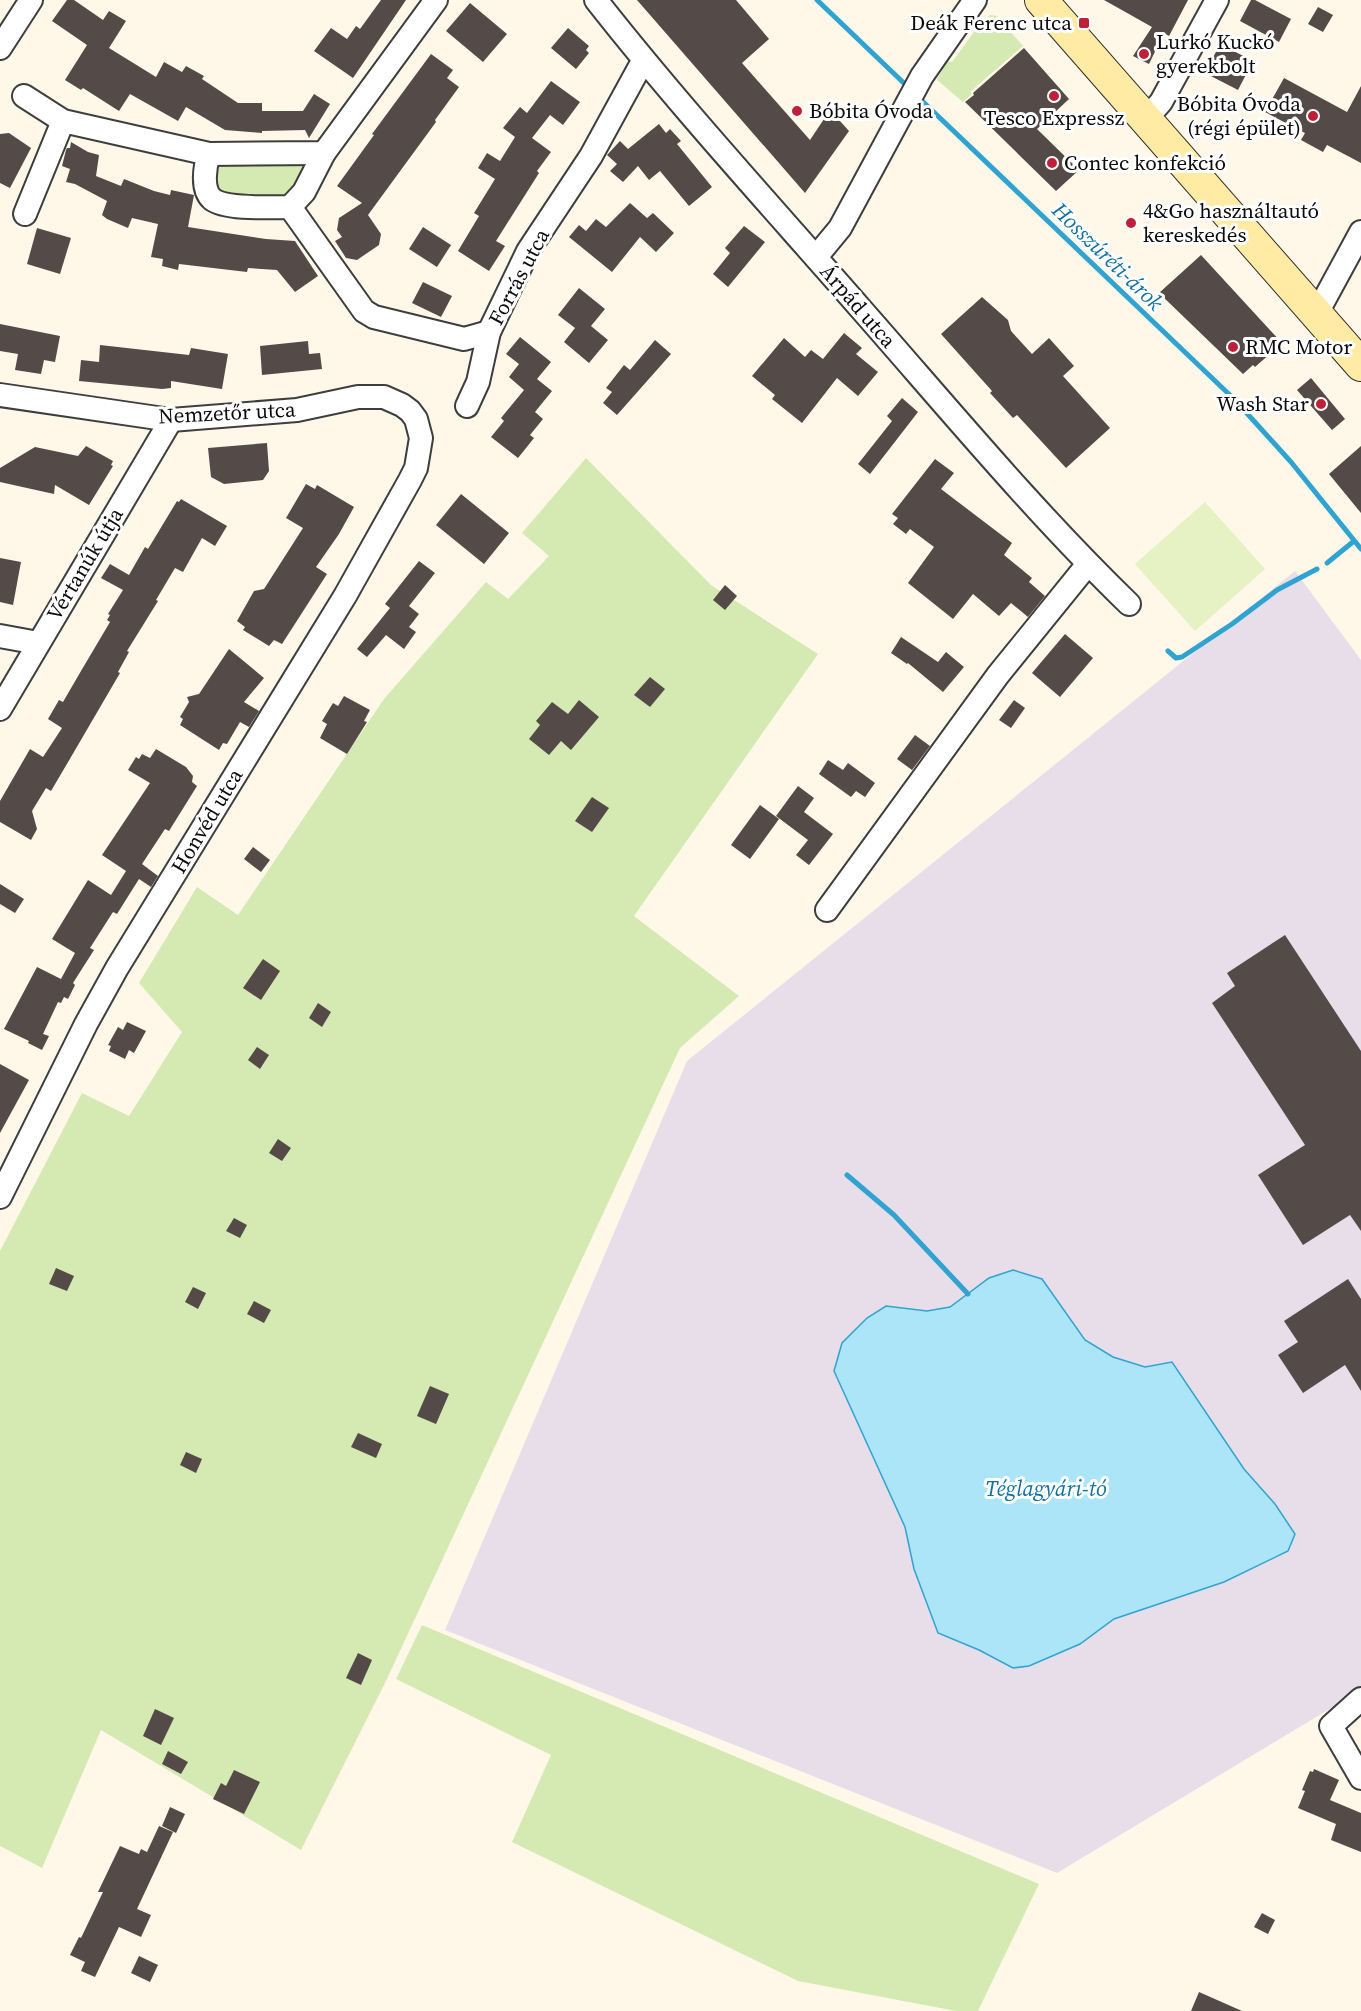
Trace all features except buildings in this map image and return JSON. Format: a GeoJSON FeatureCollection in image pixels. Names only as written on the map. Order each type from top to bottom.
{"type":"FeatureCollection","features":[{"type":"Feature","properties":{"kind":"main road"},"geometry":{"type":"LineString","coordinates":[[1041,0],[1361,365]]}},
{"type":"Feature","properties":{"kind":"street"},"geometry":{"type":"LineString","coordinates":[[0,48],[31,0]]}},
{"type":"Feature","properties":{"kind":"street"},"geometry":{"type":"LineString","coordinates":[[209,154],[206,165],[206,184],[208,195],[214,200],[256,207],[290,207],[304,192],[324,153],[436,0]]}},
{"type":"Feature","properties":{"kind":"street","name":"Árpád utca"},"geometry":{"type":"LineString","coordinates":[[596,0],[644,61],[1058,533],[1129,604]]}},
{"type":"Feature","properties":{"kind":"street"},"geometry":{"type":"LineString","coordinates":[[816,257],[840,228],[922,76],[975,0]]}},
{"type":"Feature","properties":{"kind":"street"},"geometry":{"type":"LineString","coordinates":[[1146,119],[1161,102],[1217,0]]}},
{"type":"Feature","properties":{"kind":"street","name":"Forrás utca"},"geometry":{"type":"LineString","coordinates":[[290,207],[364,311],[374,317],[464,339],[489,332],[528,251],[591,156],[644,61]]}},
{"type":"Feature","properties":{"kind":"street"},"geometry":{"type":"LineString","coordinates":[[24,96],[63,121],[209,154],[324,153]]}},
{"type":"Feature","properties":{"kind":"street"},"geometry":{"type":"LineString","coordinates":[[25,214],[63,121]]}},
{"type":"Feature","properties":{"kind":"street"},"geometry":{"type":"LineString","coordinates":[[1317,313],[1361,232]]}},
{"type":"Feature","properties":{"kind":"street"},"geometry":{"type":"LineString","coordinates":[[467,406],[477,382],[489,332]]}},
{"type":"Feature","properties":{"kind":"street","name":"Nemzetőr utca"},"geometry":{"type":"LineString","coordinates":[[0,395],[171,420],[297,410],[358,397],[384,397],[402,405],[416,419],[420,438],[419,449]]}},
{"type":"Feature","properties":{"kind":"street","name":"Vértanúk útja"},"geometry":{"type":"LineString","coordinates":[[0,709],[171,420]]}},
{"type":"Feature","properties":{"kind":"street","name":"Honvéd utca"},"geometry":{"type":"LineString","coordinates":[[0,1197],[86,1024],[123,958],[345,596],[410,480],[416,468],[419,449]]}},
{"type":"Feature","properties":{"kind":"street"},"geometry":{"type":"LineString","coordinates":[[827,910],[998,675],[1088,564]]}},
{"type":"Feature","properties":{"kind":"street"},"geometry":{"type":"LineString","coordinates":[[0,636],[38,643]]}},
{"type":"Feature","properties":{"kind":"street"},"geometry":{"type":"LineString","coordinates":[[1361,1699],[1331,1726],[1361,1778]]}},
{"type":"Feature","properties":{"kind":"shaded area"},"geometry":{"type":"Polygon","coordinates":[[[1295,571],[1361,660],[1361,1690],[1057,1873],[445,1630],[687,1061],[1295,571]]]}},
{"type":"Feature","properties":{"kind":"green space"},"geometry":{"type":"Polygon","coordinates":[[[990,15],[997,16],[1023,46],[970,92],[972,94],[963,102],[937,80],[947,61],[952,62],[982,21],[990,15]]]}},
{"type":"Feature","properties":{"kind":"green space"},"geometry":{"type":"Polygon","coordinates":[[[308,161],[289,197],[221,197],[212,182],[215,169],[222,164],[308,161]]]}},
{"type":"Feature","properties":{"kind":"green space"},"geometry":{"type":"Polygon","coordinates":[[[586,458],[711,585],[818,654],[634,916],[739,996],[680,1048],[386,1681],[301,1850],[101,1730],[42,1868],[0,1846],[0,1251],[82,1093],[129,1116],[182,1032],[139,983],[197,887],[238,915],[384,699],[486,582],[508,599],[549,556],[522,533],[586,458]]]}},
{"type":"Feature","properties":{"kind":"green space"},"geometry":{"type":"Polygon","coordinates":[[[1205,502],[1265,569],[1195,631],[1135,564],[1205,502]]]}},
{"type":"Feature","properties":{"kind":"green space"},"geometry":{"type":"Polygon","coordinates":[[[422,1625],[1039,1884],[978,2011],[956,2011],[798,1981],[512,1842],[551,1755],[396,1679],[422,1625]]]}},
{"type":"Feature","properties":{"kind":"water","name":"Téglagyári-tó"},"geometry":{"type":"Polygon","coordinates":[[[1013,1270],[1042,1279],[1085,1340],[1113,1357],[1145,1367],[1172,1362],[1244,1469],[1275,1504],[1295,1534],[1288,1551],[1224,1582],[1114,1619],[1080,1644],[1029,1666],[1013,1668],[979,1650],[938,1633],[914,1569],[905,1527],[834,1371],[842,1343],[867,1318],[886,1306],[927,1311],[950,1307],[989,1278],[1013,1270]]]}},
{"type":"Feature","properties":{"kind":"waterway","name":"Hosszúréti-árok"},"geometry":{"type":"LineString","coordinates":[[817,0],[909,88]]}},
{"type":"Feature","properties":{"kind":"waterway","name":"Hosszúréti-árok"},"geometry":{"type":"LineString","coordinates":[[918,97],[1234,399],[1291,462],[1361,549]]}},
{"type":"Feature","properties":{"kind":"waterway"},"geometry":{"type":"LineString","coordinates":[[1327,563],[1354,541]]}},
{"type":"Feature","properties":{"kind":"waterway"},"geometry":{"type":"LineString","coordinates":[[1168,651],[1176,658],[1182,657],[1232,624],[1277,590],[1317,569]]}},
{"type":"Feature","properties":{"kind":"waterway"},"geometry":{"type":"LineString","coordinates":[[847,1175],[894,1215],[968,1294]]}},
{"type":"Feature","properties":{"kind":"place","name":"Deák Ferenc utca"},"geometry":{"type":"Point","coordinates":[1084,23]}},
{"type":"Feature","properties":{"kind":"place","name":"Lurkó Kuckó gyerekbolt"},"geometry":{"type":"Point","coordinates":[1144,54]}},
{"type":"Feature","properties":{"kind":"place","name":"Tesco Expressz"},"geometry":{"type":"Point","coordinates":[1054,96]}},
{"type":"Feature","properties":{"kind":"place","name":"Bóbita Óvoda"},"geometry":{"type":"Point","coordinates":[797,111]}},
{"type":"Feature","properties":{"kind":"place","name":"Bóbita Óvoda (régi épület)"},"geometry":{"type":"Point","coordinates":[1313,116]}},
{"type":"Feature","properties":{"kind":"place","name":"Contec konfekció"},"geometry":{"type":"Point","coordinates":[1052,163]}},
{"type":"Feature","properties":{"kind":"place","name":"4&Go használtautó kereskedés"},"geometry":{"type":"Point","coordinates":[1131,223]}},
{"type":"Feature","properties":{"kind":"place","name":"RMC Motor"},"geometry":{"type":"Point","coordinates":[1233,347]}},
{"type":"Feature","properties":{"kind":"place","name":"Wash Star"},"geometry":{"type":"Point","coordinates":[1321,404]}}]}
